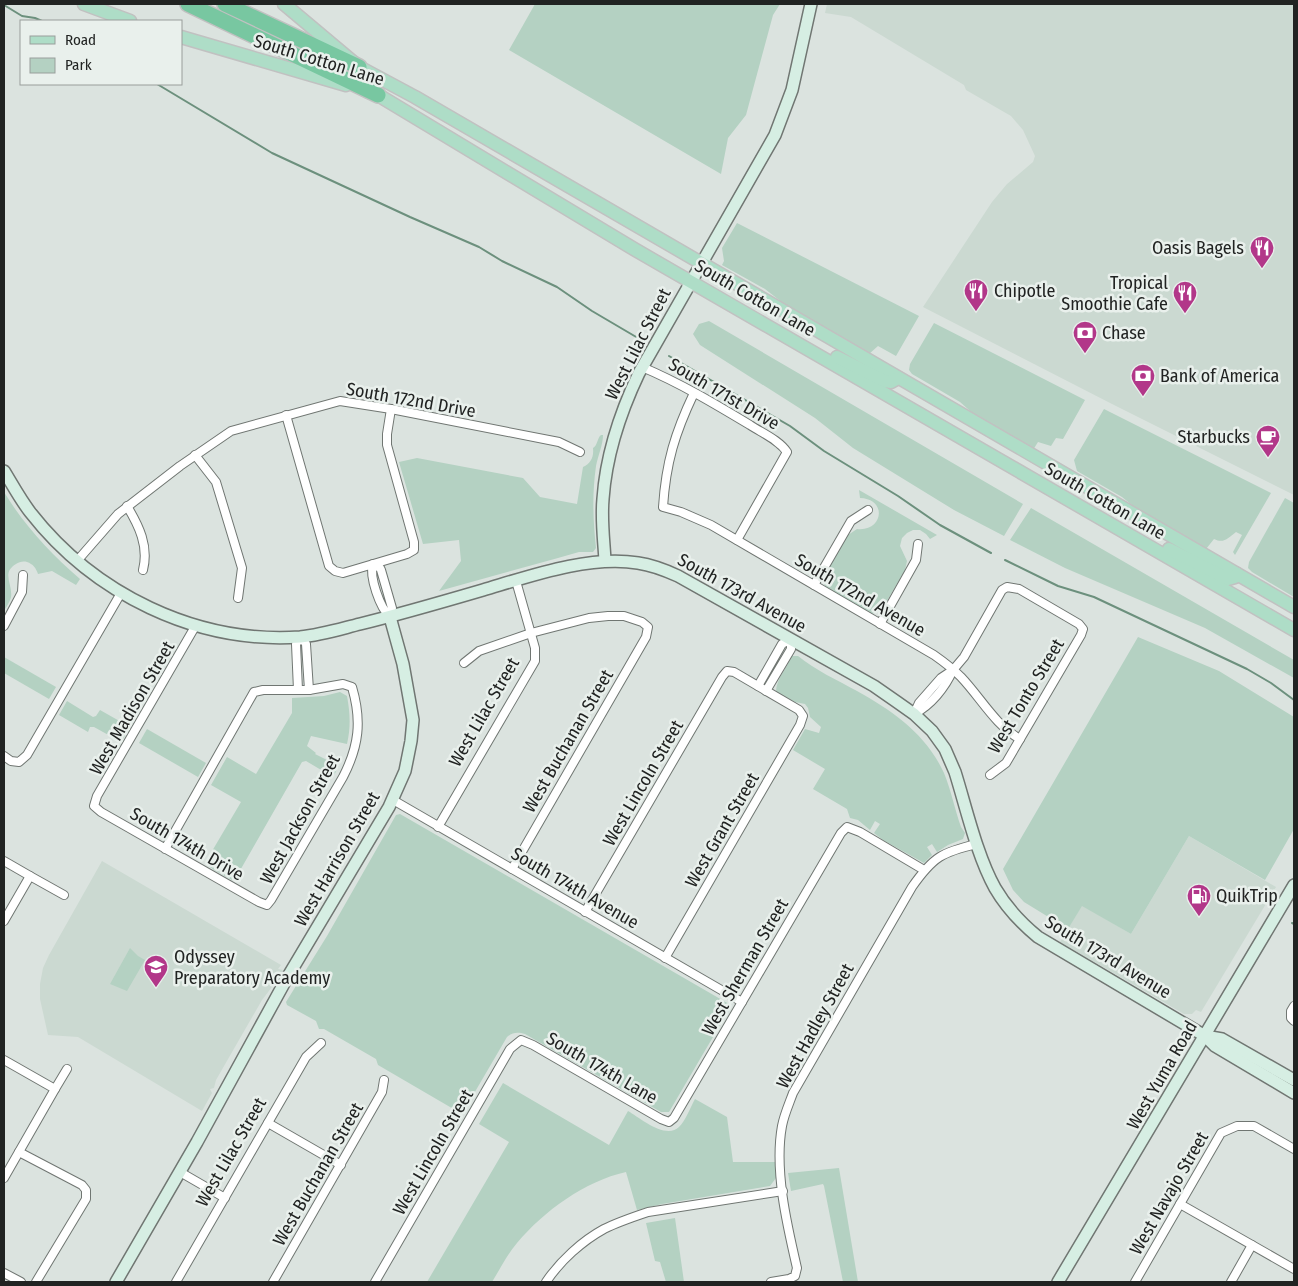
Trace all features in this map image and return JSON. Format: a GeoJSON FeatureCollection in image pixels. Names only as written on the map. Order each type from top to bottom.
{"type":"FeatureCollection","features":[{"type":"Feature","properties":{"kind":"highway"},"geometry":{"type":"LineString","coordinates":[[188,4],[378,95]]}},
{"type":"Feature","properties":{"kind":"highway"},"geometry":{"type":"LineString","coordinates":[[225,4],[359,67]]}},
{"type":"Feature","properties":{"kind":"main road"},"geometry":{"type":"LineString","coordinates":[[84,4],[127,20]]}},
{"type":"Feature","properties":{"kind":"main road","name":"South Cotton Lane"},"geometry":{"type":"LineString","coordinates":[[284,4],[359,67],[415,97],[1294,607]]}},
{"type":"Feature","properties":{"kind":"main road","name":"South Cotton Lane"},"geometry":{"type":"LineString","coordinates":[[182,37],[378,95],[804,347],[1294,630]]}},
{"type":"Feature","properties":{"kind":"main road"},"geometry":{"type":"LineString","coordinates":[[804,347],[835,356],[885,381],[891,382],[898,378]]}},
{"type":"Feature","properties":{"kind":"main road"},"geometry":{"type":"LineString","coordinates":[[1046,486],[1056,470]]}},
{"type":"Feature","properties":{"kind":"main road"},"geometry":{"type":"LineString","coordinates":[[1121,530],[1151,539],[1228,579],[1235,577],[1237,574]]}},
{"type":"Feature","properties":{"kind":"street","name":"West Lilac Street"},"geometry":{"type":"LineString","coordinates":[[605,562],[602,501],[611,447],[624,406],[642,367],[779,126],[792,90],[811,4]]}},
{"type":"Feature","properties":{"kind":"street","name":"South 171st Drive"},"geometry":{"type":"LineString","coordinates":[[642,367],[694,393],[772,439],[784,447],[787,452],[737,540]]}},
{"type":"Feature","properties":{"kind":"street","name":"South 172nd Avenue"},"geometry":{"type":"LineString","coordinates":[[694,393],[679,424],[671,451],[665,478],[663,508],[695,517],[934,656],[953,670],[977,695],[996,720],[1011,734],[1020,739]]}},
{"type":"Feature","properties":{"kind":"street","name":"South 172nd Drive"},"geometry":{"type":"LineString","coordinates":[[77,561],[127,506],[195,455],[231,431],[340,401],[391,409],[559,442],[580,452]]}},
{"type":"Feature","properties":{"kind":"street"},"geometry":{"type":"LineString","coordinates":[[286,416],[330,566],[335,571],[343,573],[408,554],[414,550],[414,542],[387,445],[391,409]]}},
{"type":"Feature","properties":{"kind":"street"},"geometry":{"type":"LineString","coordinates":[[195,455],[216,482],[242,568],[238,598]]}},
{"type":"Feature","properties":{"kind":"street","name":"South 173rd Avenue"},"geometry":{"type":"LineString","coordinates":[[4,471],[30,511],[77,561],[100,580],[136,601],[170,616],[196,626],[238,634],[268,637],[324,633],[390,617],[563,568],[605,562],[639,563],[659,568],[678,576],[874,686],[914,714],[932,731],[950,760],[985,866],[995,888],[1010,910],[1023,924],[1038,937],[1204,1036],[1215,1046],[1294,1093]]}},
{"type":"Feature","properties":{"kind":"street"},"geometry":{"type":"LineString","coordinates":[[127,506],[136,521],[145,548],[146,557],[143,570]]}},
{"type":"Feature","properties":{"kind":"street"},"geometry":{"type":"LineString","coordinates":[[814,585],[851,521],[868,510]]}},
{"type":"Feature","properties":{"kind":"street"},"geometry":{"type":"LineString","coordinates":[[880,624],[916,560],[918,544]]}},
{"type":"Feature","properties":{"kind":"street","name":"West Harrison Street"},"geometry":{"type":"LineString","coordinates":[[116,1282],[180,1172],[287,978],[393,800],[405,771],[411,741],[412,720],[403,664],[390,617],[392,608],[381,570],[373,564]]}},
{"type":"Feature","properties":{"kind":"street"},"geometry":{"type":"LineString","coordinates":[[4,626],[22,592],[23,575]]}},
{"type":"Feature","properties":{"kind":"street","name":"West Lilac Street"},"geometry":{"type":"LineString","coordinates":[[438,826],[535,661],[535,648],[516,581]]}},
{"type":"Feature","properties":{"kind":"street","name":"West Tonto Street"},"geometry":{"type":"LineString","coordinates":[[953,670],[964,657],[1002,590],[1007,587],[1019,589],[1080,624],[1083,629],[1006,763],[990,775]]}},
{"type":"Feature","properties":{"kind":"street"},"geometry":{"type":"LineString","coordinates":[[4,756],[19,762],[26,755],[121,593]]}},
{"type":"Feature","properties":{"kind":"street","name":"West Buchanan Street"},"geometry":{"type":"LineString","coordinates":[[512,869],[646,638],[648,627],[642,622],[624,616],[608,616],[589,618],[531,633]]}},
{"type":"Feature","properties":{"kind":"street","name":"West Madison Street"},"geometry":{"type":"LineString","coordinates":[[94,806],[97,796],[196,626]]}},
{"type":"Feature","properties":{"kind":"street"},"geometry":{"type":"LineString","coordinates":[[464,663],[478,650],[531,633]]}},
{"type":"Feature","properties":{"kind":"street"},"geometry":{"type":"LineString","coordinates":[[165,849],[254,692],[262,690],[298,690],[309,690],[306,644],[301,636],[296,644],[298,690]]}},
{"type":"Feature","properties":{"kind":"street"},"geometry":{"type":"LineString","coordinates":[[791,639],[791,649],[766,691],[758,686],[782,644],[791,639]]}},
{"type":"Feature","properties":{"kind":"street"},"geometry":{"type":"LineString","coordinates":[[914,714],[918,703],[941,678],[953,670]]}},
{"type":"Feature","properties":{"kind":"street","name":"West Lincoln Street"},"geometry":{"type":"LineString","coordinates":[[585,912],[722,677],[727,671],[734,672],[758,686]]}},
{"type":"Feature","properties":{"kind":"street","name":"West Jackson Street"},"geometry":{"type":"LineString","coordinates":[[267,905],[272,900],[350,763],[356,740],[359,712],[352,687],[344,684],[309,690]]}},
{"type":"Feature","properties":{"kind":"street","name":"West Grant Street"},"geometry":{"type":"LineString","coordinates":[[665,958],[800,725],[803,716],[800,710],[766,691]]}},
{"type":"Feature","properties":{"kind":"street","name":"South 174th Avenue"},"geometry":{"type":"LineString","coordinates":[[393,800],[742,1002]]}},
{"type":"Feature","properties":{"kind":"street","name":"South 174th Drive"},"geometry":{"type":"LineString","coordinates":[[94,806],[101,812],[165,849],[267,905]]}},
{"type":"Feature","properties":{"kind":"street","name":"West Sherman Street"},"geometry":{"type":"LineString","coordinates":[[669,1122],[674,1118],[841,833],[847,827],[860,832],[924,870]]}},
{"type":"Feature","properties":{"kind":"street","name":"West Hadley Street"},"geometry":{"type":"LineString","coordinates":[[771,1282],[795,1276],[797,1268],[782,1191],[779,1162],[782,1125],[793,1093],[912,887],[924,870],[939,856],[952,850],[977,844]]}},
{"type":"Feature","properties":{"kind":"street"},"geometry":{"type":"LineString","coordinates":[[4,861],[64,895]]}},
{"type":"Feature","properties":{"kind":"street"},"geometry":{"type":"LineString","coordinates":[[4,921],[30,876]]}},
{"type":"Feature","properties":{"kind":"street","name":"West Yuma Road"},"geometry":{"type":"LineString","coordinates":[[1058,1282],[1294,885]]}},
{"type":"Feature","properties":{"kind":"street"},"geometry":{"type":"LineString","coordinates":[[1293,1019],[1291,1011],[1294,1006]]}},
{"type":"Feature","properties":{"kind":"street","name":"South 173rd Avenue"},"geometry":{"type":"LineString","coordinates":[[1204,1036],[1222,1039],[1294,1080]]}},
{"type":"Feature","properties":{"kind":"street","name":"West Lincoln Street"},"geometry":{"type":"LineString","coordinates":[[375,1282],[510,1049],[521,1040]]}},
{"type":"Feature","properties":{"kind":"street","name":"South 174th Lane"},"geometry":{"type":"LineString","coordinates":[[521,1040],[669,1122]]}},
{"type":"Feature","properties":{"kind":"street","name":"West Lilac Street"},"geometry":{"type":"LineString","coordinates":[[176,1282],[306,1057],[321,1043]]}},
{"type":"Feature","properties":{"kind":"street"},"geometry":{"type":"LineString","coordinates":[[4,1060],[55,1089]]}},
{"type":"Feature","properties":{"kind":"street"},"geometry":{"type":"LineString","coordinates":[[4,1178],[67,1069]]}},
{"type":"Feature","properties":{"kind":"street","name":"West Buchanan Street"},"geometry":{"type":"LineString","coordinates":[[273,1282],[382,1092],[384,1080]]}},
{"type":"Feature","properties":{"kind":"street"},"geometry":{"type":"LineString","coordinates":[[268,1123],[341,1166]]}},
{"type":"Feature","properties":{"kind":"street","name":"West Navajo Street"},"geometry":{"type":"LineString","coordinates":[[1135,1282],[1221,1133],[1236,1126],[1254,1126],[1294,1149]]}},
{"type":"Feature","properties":{"kind":"street"},"geometry":{"type":"LineString","coordinates":[[19,1152],[82,1185],[86,1190],[86,1199],[36,1282]]}},
{"type":"Feature","properties":{"kind":"street"},"geometry":{"type":"LineString","coordinates":[[180,1172],[225,1198]]}},
{"type":"Feature","properties":{"kind":"street"},"geometry":{"type":"LineString","coordinates":[[546,1282],[566,1258],[587,1240],[604,1229],[630,1218],[648,1212],[782,1191]]}},
{"type":"Feature","properties":{"kind":"street"},"geometry":{"type":"LineString","coordinates":[[1180,1204],[1294,1269]]}},
{"type":"Feature","properties":{"kind":"street"},"geometry":{"type":"LineString","coordinates":[[1231,1282],[1252,1245]]}},
{"type":"Feature","properties":{"kind":"street"},"geometry":{"type":"LineString","coordinates":[[4,1273],[20,1282]]}},
{"type":"Feature","properties":{"kind":"shaded area"},"geometry":{"type":"Polygon","coordinates":[[[827,4],[1294,4],[1294,495],[923,307],[992,202],[1007,184],[1033,162],[1035,156],[1023,130],[1011,116],[966,90],[964,85],[851,17],[825,13],[827,4]]]}},
{"type":"Feature","properties":{"kind":"shaded area","name":"QuikTrip"},"geometry":{"type":"Polygon","coordinates":[[[1189,836],[1276,887],[1201,1012],[1196,1010],[1192,1014],[1184,1014],[1060,942],[1082,905],[1131,934],[1189,836]]]}},
{"type":"Feature","properties":{"kind":"shaded area","name":"Odyssey Preparatory Academy"},"geometry":{"type":"Polygon","coordinates":[[[102,861],[281,965],[278,969],[283,970],[278,980],[275,979],[275,983],[262,1000],[216,1080],[214,1088],[210,1089],[212,1093],[202,1111],[78,1037],[48,1035],[40,999],[43,968],[102,861]]]}},
{"type":"Feature","properties":{"kind":"green space"},"geometry":{"type":"Polygon","coordinates":[[[535,4],[780,4],[773,15],[746,115],[728,138],[721,174],[509,50],[535,4]]]}},
{"type":"Feature","properties":{"kind":"green space"},"geometry":{"type":"Polygon","coordinates":[[[737,223],[919,316],[896,356],[878,346],[869,354],[788,307],[765,289],[722,265],[724,261],[722,248],[737,223]]]}},
{"type":"Feature","properties":{"kind":"green space"},"geometry":{"type":"Polygon","coordinates":[[[709,321],[1023,504],[1004,536],[954,510],[853,448],[815,418],[700,345],[693,334],[699,324],[709,321]]]}},
{"type":"Feature","properties":{"kind":"green space"},"geometry":{"type":"Polygon","coordinates":[[[934,323],[1085,400],[1063,439],[1056,438],[1051,446],[1038,442],[1033,450],[978,418],[960,402],[912,374],[909,370],[910,364],[934,323]]]}},
{"type":"Feature","properties":{"kind":"green space"},"geometry":{"type":"Polygon","coordinates":[[[1104,409],[1271,493],[1235,555],[1233,552],[1242,535],[1236,532],[1223,541],[1214,539],[1206,549],[1138,510],[1122,497],[1077,471],[1074,460],[1104,409]]]}},
{"type":"Feature","properties":{"kind":"green space"},"geometry":{"type":"Polygon","coordinates":[[[601,435],[603,435],[603,439],[596,466],[594,487],[596,548],[593,552],[579,552],[439,591],[461,561],[459,540],[423,544],[399,462],[417,458],[523,478],[540,497],[577,504],[583,467],[591,459],[593,448],[601,435]]]}},
{"type":"Feature","properties":{"kind":"green space"},"geometry":{"type":"Polygon","coordinates":[[[859,490],[937,535],[930,539],[920,530],[913,530],[902,538],[900,546],[907,561],[905,570],[881,611],[871,614],[826,588],[822,579],[848,535],[857,529],[866,529],[877,521],[878,509],[869,500],[860,498],[859,490]]]}},
{"type":"Feature","properties":{"kind":"green space"},"geometry":{"type":"Polygon","coordinates":[[[4,492],[38,538],[80,579],[76,585],[52,571],[38,574],[31,564],[26,562],[18,563],[9,571],[11,597],[4,611],[4,492]]]}},
{"type":"Feature","properties":{"kind":"green space"},"geometry":{"type":"Polygon","coordinates":[[[1285,498],[1294,503],[1294,597],[1248,568],[1249,562],[1285,498]]]}},
{"type":"Feature","properties":{"kind":"green space"},"geometry":{"type":"Polygon","coordinates":[[[1031,508],[1294,660],[1294,678],[1205,628],[1065,568],[1010,540],[1031,508]]]}},
{"type":"Feature","properties":{"kind":"green space"},"geometry":{"type":"Polygon","coordinates":[[[1138,637],[1219,671],[1294,717],[1294,829],[1265,880],[1189,836],[1131,934],[1082,906],[1068,929],[1024,902],[1013,890],[1003,869],[1138,637]]]}},
{"type":"Feature","properties":{"kind":"green space"},"geometry":{"type":"Polygon","coordinates":[[[791,656],[798,656],[896,715],[918,735],[937,759],[944,773],[961,827],[965,833],[963,839],[937,852],[932,844],[927,847],[932,855],[924,863],[874,833],[880,824],[875,821],[870,830],[858,820],[850,818],[847,809],[813,789],[825,769],[793,750],[805,729],[819,733],[821,727],[810,717],[805,704],[795,702],[776,692],[778,682],[791,656]]]}},
{"type":"Feature","properties":{"kind":"green space"},"geometry":{"type":"Polygon","coordinates":[[[4,657],[56,687],[49,699],[4,673],[4,657]]]}},
{"type":"Feature","properties":{"kind":"green space"},"geometry":{"type":"Polygon","coordinates":[[[340,692],[347,696],[349,708],[350,726],[347,744],[311,736],[307,746],[315,754],[339,766],[333,777],[306,761],[302,762],[234,881],[214,870],[205,863],[241,802],[211,785],[227,757],[256,774],[292,713],[292,698],[324,696],[340,692]]]}},
{"type":"Feature","properties":{"kind":"green space"},"geometry":{"type":"Polygon","coordinates":[[[67,701],[93,717],[100,710],[130,727],[121,742],[94,727],[90,727],[88,732],[59,715],[67,701]]]}},
{"type":"Feature","properties":{"kind":"green space"},"geometry":{"type":"Polygon","coordinates":[[[147,729],[206,763],[198,777],[139,743],[147,729]]]}},
{"type":"Feature","properties":{"kind":"green space"},"geometry":{"type":"Polygon","coordinates":[[[400,814],[729,1004],[730,1008],[669,1112],[661,1112],[525,1034],[518,1033],[507,1037],[462,1114],[378,1065],[376,1059],[324,1029],[319,1029],[316,1021],[287,1005],[286,1002],[327,936],[396,815],[400,814]]]}},
{"type":"Feature","properties":{"kind":"green space"},"geometry":{"type":"Polygon","coordinates":[[[130,948],[145,960],[127,991],[110,984],[130,948]]]}},
{"type":"Feature","properties":{"kind":"green space"},"geometry":{"type":"Polygon","coordinates":[[[503,1083],[609,1145],[628,1111],[646,1123],[660,1129],[674,1130],[684,1121],[695,1099],[727,1117],[733,1162],[775,1162],[776,1178],[770,1186],[637,1210],[626,1172],[611,1176],[595,1182],[566,1199],[540,1220],[513,1248],[492,1282],[427,1282],[509,1142],[479,1124],[503,1083]]]}},
{"type":"Feature","properties":{"kind":"green space"},"geometry":{"type":"Polygon","coordinates":[[[839,1168],[858,1282],[843,1282],[823,1184],[791,1191],[788,1173],[839,1168]]]}},
{"type":"Feature","properties":{"kind":"green space"},"geometry":{"type":"Polygon","coordinates":[[[675,1218],[684,1282],[666,1282],[660,1262],[655,1261],[646,1223],[675,1218]]]}},
{"type":"Feature","properties":{"kind":"waterway"},"geometry":{"type":"LineString","coordinates":[[4,5],[22,16],[40,20]]}},
{"type":"Feature","properties":{"kind":"waterway"},"geometry":{"type":"LineString","coordinates":[[159,85],[272,153],[479,247],[502,261],[557,287],[592,311],[643,341]]}},
{"type":"Feature","properties":{"kind":"waterway"},"geometry":{"type":"LineString","coordinates":[[669,356],[790,426],[824,451],[898,496],[940,525],[991,553]]}},
{"type":"Feature","properties":{"kind":"waterway"},"geometry":{"type":"LineString","coordinates":[[1005,560],[1058,586],[1094,597],[1247,669],[1271,683],[1294,700]]}},
{"type":"Feature","properties":{"kind":"place","name":"Oasis Bagels"},"geometry":{"type":"Point","coordinates":[1262,269]}},
{"type":"Feature","properties":{"kind":"place","name":"Chipotle"},"geometry":{"type":"Point","coordinates":[976,312]}},
{"type":"Feature","properties":{"kind":"place","name":"Tropical Smoothie Cafe"},"geometry":{"type":"Point","coordinates":[1185,314]}},
{"type":"Feature","properties":{"kind":"place","name":"Chase"},"geometry":{"type":"Point","coordinates":[1085,354]}},
{"type":"Feature","properties":{"kind":"place","name":"Bank of America"},"geometry":{"type":"Point","coordinates":[1143,397]}},
{"type":"Feature","properties":{"kind":"place","name":"Starbucks"},"geometry":{"type":"Point","coordinates":[1268,458]}},
{"type":"Feature","properties":{"kind":"place","name":"QuikTrip"},"geometry":{"type":"Point","coordinates":[1199,917]}},
{"type":"Feature","properties":{"kind":"place","name":"Odyssey Preparatory Academy"},"geometry":{"type":"Point","coordinates":[156,988]}}]}
